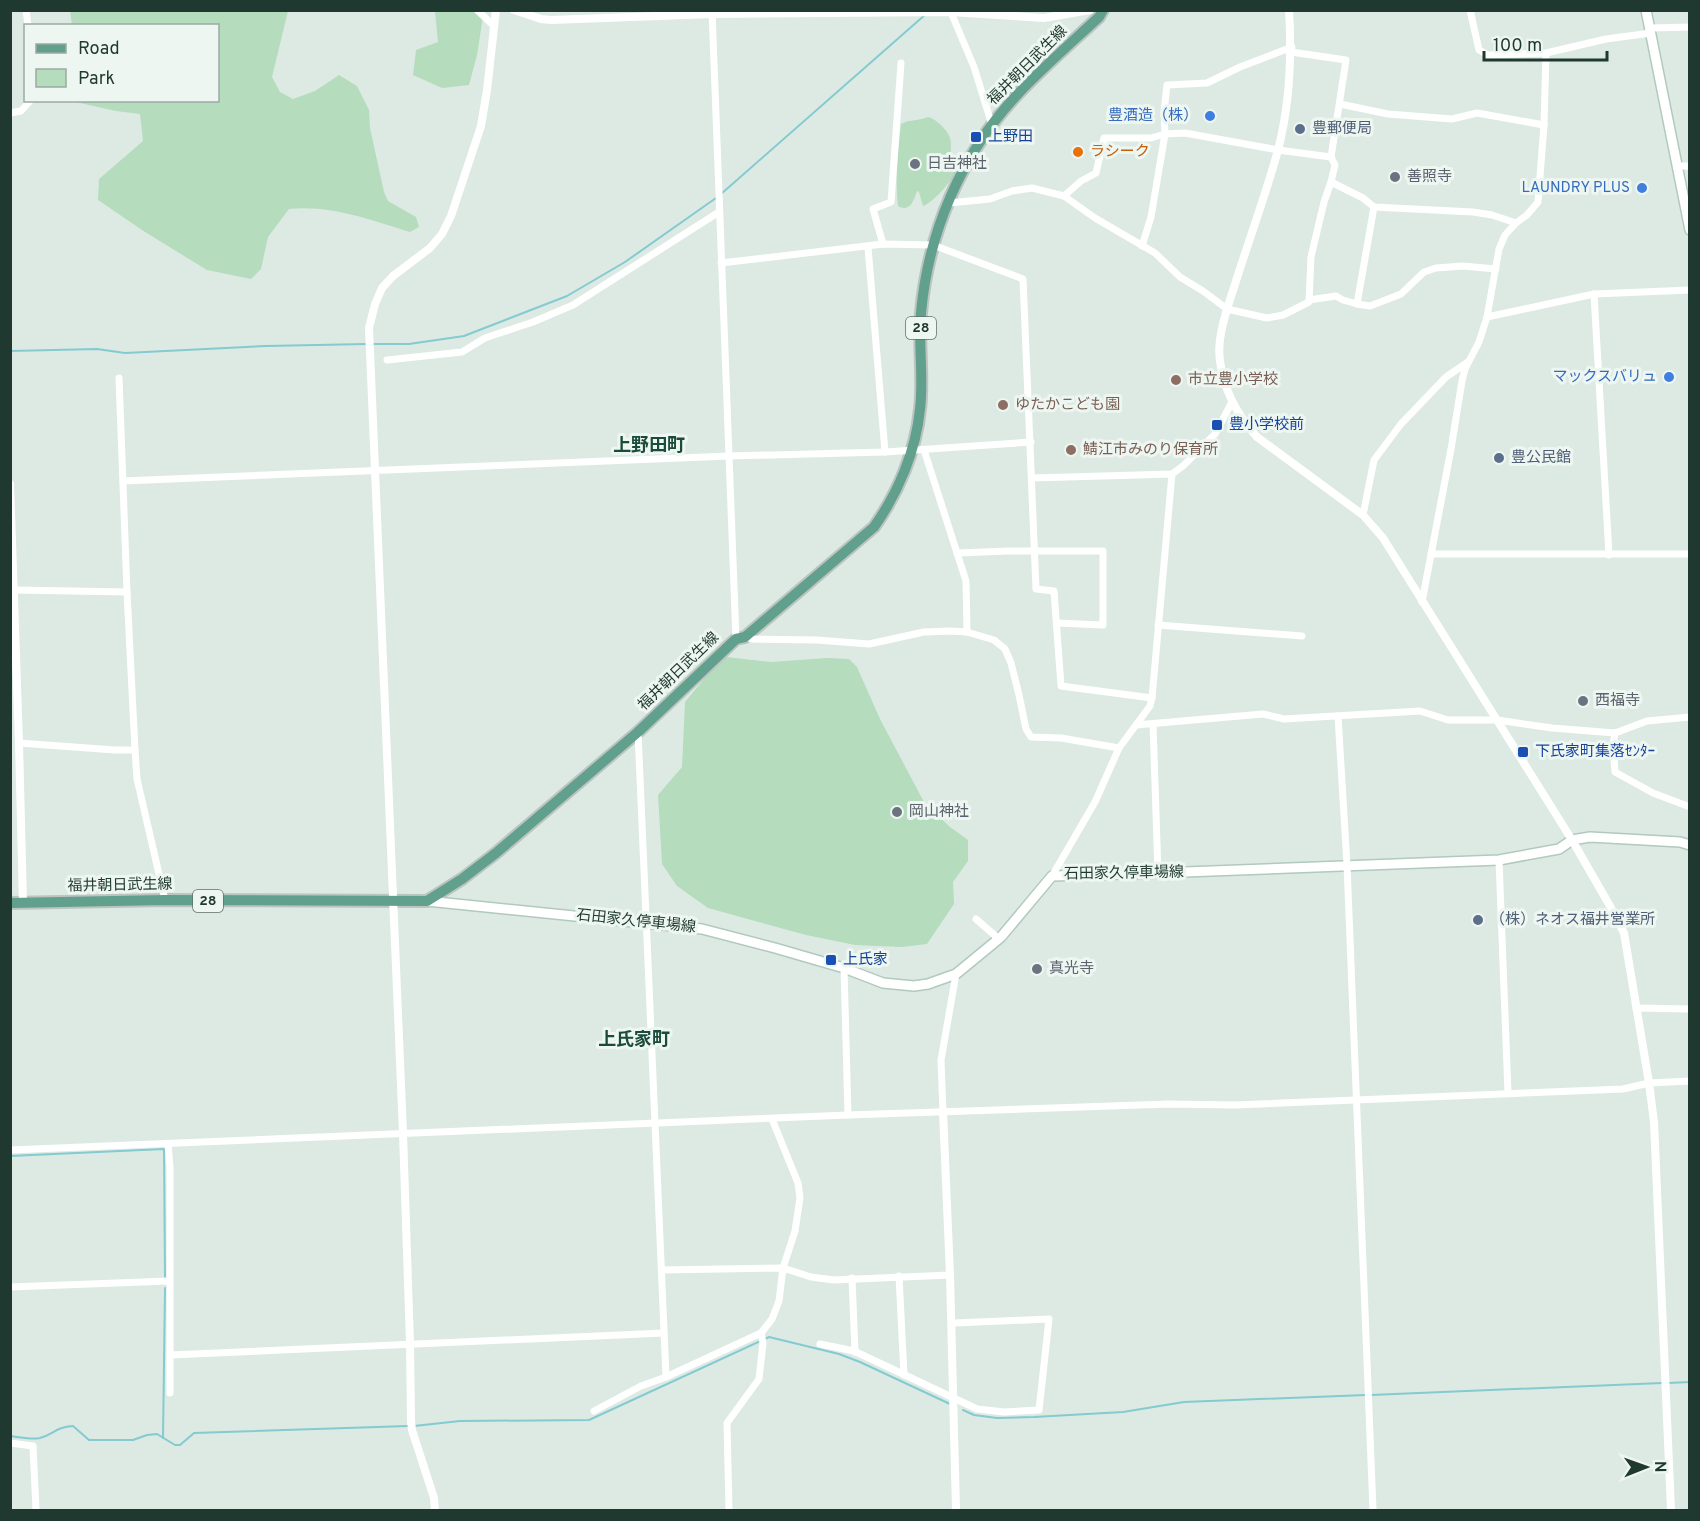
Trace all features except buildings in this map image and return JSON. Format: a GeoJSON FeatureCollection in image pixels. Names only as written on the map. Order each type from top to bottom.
{"type":"FeatureCollection","features":[{"type":"Feature","properties":{"kind":"main road","name":"福井朝日武生線"},"geometry":{"type":"LineString","coordinates":[[10,903],[165,900],[427,901],[462,879],[496,853],[638,732],[740,638],[874,527],[886,510],[901,480],[910,451],[920,409],[921,315],[925,281],[933,246],[956,183],[969,158],[1016,96],[1099,17],[1103,10]]}},
{"type":"Feature","properties":{"kind":"main road"},"geometry":{"type":"LineString","coordinates":[[1646,10],[1689,230]]}},
{"type":"Feature","properties":{"kind":"main road","name":"石田家久停車場線"},"geometry":{"type":"LineString","coordinates":[[427,901],[702,929],[843,968],[884,983],[914,986],[928,984],[956,974],[999,939],[1052,876],[1499,860],[1559,849],[1572,840],[1590,837],[1680,842],[1689,845]]}},
{"type":"Feature","properties":{"kind":"street"},"geometry":{"type":"LineString","coordinates":[[477,10],[494,26]]}},
{"type":"Feature","properties":{"kind":"street"},"geometry":{"type":"LineString","coordinates":[[435,1510],[434,1498],[412,1426],[394,902],[369,328],[382,288],[393,276],[430,248],[442,234],[451,216],[481,126],[496,10]]}},
{"type":"Feature","properties":{"kind":"street"},"geometry":{"type":"LineString","coordinates":[[514,10],[551,20],[712,12],[951,11],[1044,18],[1090,10]]}},
{"type":"Feature","properties":{"kind":"street"},"geometry":{"type":"LineString","coordinates":[[1289,10],[1291,50],[1289,100],[1278,150],[1227,309],[1220,340],[1219,359],[1232,402],[1243,421],[1257,437],[1363,515],[1383,538],[1572,840],[1611,906],[1624,933],[1654,1122],[1671,1510]]}},
{"type":"Feature","properties":{"kind":"street"},"geometry":{"type":"LineString","coordinates":[[1470,10],[1479,50],[1488,55],[1546,53],[1606,39],[1651,33],[1652,28],[1689,27]]}},
{"type":"Feature","properties":{"kind":"street"},"geometry":{"type":"LineString","coordinates":[[951,11],[974,68],[992,125]]}},
{"type":"Feature","properties":{"kind":"street"},"geometry":{"type":"LineString","coordinates":[[712,12],[729,456],[740,638],[869,644],[924,632],[950,631],[966,632],[994,640],[1005,649],[1011,663],[1026,729],[1031,737],[1061,738],[1119,748]]}},
{"type":"Feature","properties":{"kind":"street"},"geometry":{"type":"LineString","coordinates":[[1142,246],[1151,217],[1165,134],[1164,112],[1167,86],[1208,82],[1240,67],[1291,50],[1346,60],[1331,157],[1335,165],[1311,257],[1309,300]]}},
{"type":"Feature","properties":{"kind":"street"},"geometry":{"type":"LineString","coordinates":[[1422,602],[1462,381],[1487,317],[1499,249],[1505,236],[1538,202],[1544,125],[1546,53]]}},
{"type":"Feature","properties":{"kind":"street"},"geometry":{"type":"LineString","coordinates":[[883,244],[873,209],[891,202],[901,63]]}},
{"type":"Feature","properties":{"kind":"street"},"geometry":{"type":"LineString","coordinates":[[10,113],[21,111],[29,102]]}},
{"type":"Feature","properties":{"kind":"street"},"geometry":{"type":"LineString","coordinates":[[1340,104],[1388,114],[1452,119],[1477,113],[1544,125]]}},
{"type":"Feature","properties":{"kind":"street"},"geometry":{"type":"LineString","coordinates":[[1064,196],[1081,181],[1096,173],[1104,138],[1151,138],[1165,134],[1185,133],[1331,157]]}},
{"type":"Feature","properties":{"kind":"street"},"geometry":{"type":"LineString","coordinates":[[1677,166],[1689,166]]}},
{"type":"Feature","properties":{"kind":"street"},"geometry":{"type":"LineString","coordinates":[[1331,182],[1363,198],[1374,207],[1473,212],[1492,215],[1516,223]]}},
{"type":"Feature","properties":{"kind":"street"},"geometry":{"type":"LineString","coordinates":[[949,203],[990,198],[1032,188],[1064,196],[1095,218],[1155,254],[1180,277],[1227,309],[1267,318],[1283,315],[1309,300],[1336,296],[1343,300],[1370,306],[1401,294],[1424,272],[1436,268],[1463,266],[1496,269]]}},
{"type":"Feature","properties":{"kind":"street"},"geometry":{"type":"LineString","coordinates":[[1357,304],[1374,207]]}},
{"type":"Feature","properties":{"kind":"street"},"geometry":{"type":"LineString","coordinates":[[387,360],[462,352],[485,338],[533,322],[573,305],[719,212]]}},
{"type":"Feature","properties":{"kind":"street"},"geometry":{"type":"LineString","coordinates":[[721,263],[883,244],[933,246],[1023,279],[1036,590],[1054,591],[1061,686],[1069,689],[1152,698]]}},
{"type":"Feature","properties":{"kind":"street"},"geometry":{"type":"LineString","coordinates":[[868,246],[885,452]]}},
{"type":"Feature","properties":{"kind":"street"},"geometry":{"type":"LineString","coordinates":[[1487,317],[1594,294],[1689,290]]}},
{"type":"Feature","properties":{"kind":"street"},"geometry":{"type":"LineString","coordinates":[[1594,294],[1609,555]]}},
{"type":"Feature","properties":{"kind":"street"},"geometry":{"type":"LineString","coordinates":[[1363,515],[1374,460],[1401,424],[1446,377],[1470,360]]}},
{"type":"Feature","properties":{"kind":"street"},"geometry":{"type":"LineString","coordinates":[[119,378],[126,592],[137,779],[165,900]]}},
{"type":"Feature","properties":{"kind":"street"},"geometry":{"type":"LineString","coordinates":[[1032,478],[1172,474],[1215,434],[1232,402]]}},
{"type":"Feature","properties":{"kind":"street"},"geometry":{"type":"LineString","coordinates":[[123,481],[729,456],[910,451],[1031,442]]}},
{"type":"Feature","properties":{"kind":"street"},"geometry":{"type":"LineString","coordinates":[[924,450],[966,581],[966,632]]}},
{"type":"Feature","properties":{"kind":"street"},"geometry":{"type":"LineString","coordinates":[[1052,876],[1095,802],[1119,748],[1150,706],[1172,474]]}},
{"type":"Feature","properties":{"kind":"street"},"geometry":{"type":"LineString","coordinates":[[10,484],[20,743],[23,903]]}},
{"type":"Feature","properties":{"kind":"street"},"geometry":{"type":"LineString","coordinates":[[957,553],[1035,550],[1103,551],[1103,626],[1057,623]]}},
{"type":"Feature","properties":{"kind":"street"},"geometry":{"type":"LineString","coordinates":[[1431,554],[1689,554]]}},
{"type":"Feature","properties":{"kind":"street"},"geometry":{"type":"LineString","coordinates":[[15,590],[126,592]]}},
{"type":"Feature","properties":{"kind":"street"},"geometry":{"type":"LineString","coordinates":[[1158,625],[1302,636]]}},
{"type":"Feature","properties":{"kind":"street"},"geometry":{"type":"LineString","coordinates":[[1136,725],[1263,714],[1284,719],[1420,711],[1448,720],[1497,720],[1552,728],[1615,733],[1647,721],[1689,717]]}},
{"type":"Feature","properties":{"kind":"street"},"geometry":{"type":"LineString","coordinates":[[1338,716],[1347,866],[1373,1510]]}},
{"type":"Feature","properties":{"kind":"street"},"geometry":{"type":"LineString","coordinates":[[1153,724],[1158,873]]}},
{"type":"Feature","properties":{"kind":"street"},"geometry":{"type":"LineString","coordinates":[[638,732],[666,1377]]}},
{"type":"Feature","properties":{"kind":"street"},"geometry":{"type":"LineString","coordinates":[[1615,733],[1613,745],[1616,772],[1653,793],[1689,807]]}},
{"type":"Feature","properties":{"kind":"street"},"geometry":{"type":"LineString","coordinates":[[20,743],[135,750]]}},
{"type":"Feature","properties":{"kind":"street"},"geometry":{"type":"LineString","coordinates":[[1499,860],[1508,1093]]}},
{"type":"Feature","properties":{"kind":"street"},"geometry":{"type":"LineString","coordinates":[[976,919],[999,939]]}},
{"type":"Feature","properties":{"kind":"street"},"geometry":{"type":"LineString","coordinates":[[843,968],[848,1114]]}},
{"type":"Feature","properties":{"kind":"street"},"geometry":{"type":"LineString","coordinates":[[956,974],[941,1060],[950,1275],[956,1510]]}},
{"type":"Feature","properties":{"kind":"street"},"geometry":{"type":"LineString","coordinates":[[1636,1008],[1689,1009]]}},
{"type":"Feature","properties":{"kind":"street"},"geometry":{"type":"LineString","coordinates":[[10,1150],[848,1114],[1167,1104],[1235,1105],[1623,1089],[1649,1083],[1689,1081]]}},
{"type":"Feature","properties":{"kind":"street"},"geometry":{"type":"LineString","coordinates":[[729,1510],[726,1423],[759,1379],[762,1337],[779,1301],[783,1268],[795,1231],[800,1198],[798,1183],[772,1119]]}},
{"type":"Feature","properties":{"kind":"street"},"geometry":{"type":"LineString","coordinates":[[168,1144],[170,1167],[170,1393]]}},
{"type":"Feature","properties":{"kind":"street"},"geometry":{"type":"LineString","coordinates":[[662,1270],[783,1268],[811,1277],[834,1280],[950,1275]]}},
{"type":"Feature","properties":{"kind":"street"},"geometry":{"type":"LineString","coordinates":[[899,1276],[904,1375]]}},
{"type":"Feature","properties":{"kind":"street"},"geometry":{"type":"LineString","coordinates":[[852,1278],[855,1352]]}},
{"type":"Feature","properties":{"kind":"street"},"geometry":{"type":"LineString","coordinates":[[10,1287],[169,1281]]}},
{"type":"Feature","properties":{"kind":"street"},"geometry":{"type":"LineString","coordinates":[[820,1344],[855,1352],[977,1408],[1004,1412],[1039,1410],[1049,1319],[955,1323]]}},
{"type":"Feature","properties":{"kind":"street"},"geometry":{"type":"LineString","coordinates":[[170,1355],[664,1333]]}},
{"type":"Feature","properties":{"kind":"street"},"geometry":{"type":"LineString","coordinates":[[594,1411],[640,1386],[762,1337]]}},
{"type":"Feature","properties":{"kind":"street"},"geometry":{"type":"LineString","coordinates":[[10,1443],[33,1446],[36,1510]]}},
{"type":"Feature","properties":{"kind":"green space"},"geometry":{"type":"Polygon","coordinates":[[[484,10],[477,55],[469,85],[442,88],[413,75],[416,50],[438,42],[435,11],[484,10]]]}},
{"type":"Feature","properties":{"kind":"green space"},"geometry":{"type":"Polygon","coordinates":[[[70,11],[288,11],[272,77],[280,92],[293,99],[315,91],[339,75],[357,86],[369,110],[370,128],[384,192],[388,201],[416,217],[419,227],[410,232],[336,211],[289,209],[268,237],[261,269],[251,279],[207,270],[98,200],[99,179],[143,141],[140,114],[76,102],[219,102],[219,24],[72,24],[70,11]]]}},
{"type":"Feature","properties":{"kind":"green space"},"geometry":{"type":"Polygon","coordinates":[[[928,117],[941,125],[949,135],[951,159],[957,162],[957,167],[945,187],[928,203],[923,206],[917,191],[911,204],[902,208],[898,206],[897,186],[901,124],[928,117]]]}},
{"type":"Feature","properties":{"kind":"green space"},"geometry":{"type":"Polygon","coordinates":[[[726,657],[771,662],[827,658],[849,659],[857,667],[880,719],[924,802],[950,827],[968,840],[968,861],[953,882],[954,904],[927,944],[902,947],[855,945],[806,935],[708,908],[677,886],[662,864],[658,795],[682,767],[685,702],[713,668],[726,657]]]}},
{"type":"Feature","properties":{"kind":"waterway"},"geometry":{"type":"LineString","coordinates":[[721,194],[926,14]]}},
{"type":"Feature","properties":{"kind":"waterway"},"geometry":{"type":"LineString","coordinates":[[373,344],[409,344],[464,336],[567,296],[625,262],[716,198]]}},
{"type":"Feature","properties":{"kind":"waterway"},"geometry":{"type":"LineString","coordinates":[[10,351],[97,349],[125,353],[367,344]]}},
{"type":"Feature","properties":{"kind":"waterway"},"geometry":{"type":"LineString","coordinates":[[10,1156],[164,1149],[165,1277]]}},
{"type":"Feature","properties":{"kind":"waterway"},"geometry":{"type":"LineString","coordinates":[[163,1438],[165,1288]]}},
{"type":"Feature","properties":{"kind":"waterway"},"geometry":{"type":"LineString","coordinates":[[414,1426],[460,1421],[589,1420],[769,1337],[839,1354],[950,1404]]}},
{"type":"Feature","properties":{"kind":"waterway"},"geometry":{"type":"LineString","coordinates":[[1668,1383],[1690,1382]]}},
{"type":"Feature","properties":{"kind":"waterway"},"geometry":{"type":"LineString","coordinates":[[1371,1395],[1662,1383]]}},
{"type":"Feature","properties":{"kind":"waterway"},"geometry":{"type":"LineString","coordinates":[[963,1410],[974,1415],[997,1418],[1034,1417],[1123,1412],[1184,1402],[1366,1395]]}},
{"type":"Feature","properties":{"kind":"waterway"},"geometry":{"type":"LineString","coordinates":[[10,1436],[40,1438],[73,1426],[89,1440],[133,1440],[157,1434],[175,1445],[180,1445],[194,1433],[408,1426]]}},
{"type":"Feature","properties":{"kind":"place","name":"豊酒造（株）"},"geometry":{"type":"Point","coordinates":[1210,116]}},
{"type":"Feature","properties":{"kind":"place","name":"豊郵便局"},"geometry":{"type":"Point","coordinates":[1300,129]}},
{"type":"Feature","properties":{"kind":"place","name":"上野田"},"geometry":{"type":"Point","coordinates":[976,137]}},
{"type":"Feature","properties":{"kind":"place","name":"ラシーク"},"geometry":{"type":"Point","coordinates":[1078,152]}},
{"type":"Feature","properties":{"kind":"place","name":"日吉神社"},"geometry":{"type":"Point","coordinates":[915,164]}},
{"type":"Feature","properties":{"kind":"place","name":"善照寺"},"geometry":{"type":"Point","coordinates":[1395,177]}},
{"type":"Feature","properties":{"kind":"place","name":"LAUNDRY PLUS"},"geometry":{"type":"Point","coordinates":[1642,188]}},
{"type":"Feature","properties":{"kind":"place","name":"マックスバリュ"},"geometry":{"type":"Point","coordinates":[1669,377]}},
{"type":"Feature","properties":{"kind":"place","name":"市立豊小学校"},"geometry":{"type":"Point","coordinates":[1176,380]}},
{"type":"Feature","properties":{"kind":"place","name":"ゆたかこども園"},"geometry":{"type":"Point","coordinates":[1003,405]}},
{"type":"Feature","properties":{"kind":"place","name":"豊小学校前"},"geometry":{"type":"Point","coordinates":[1217,425]}},
{"type":"Feature","properties":{"kind":"place","name":"鯖江市みのり保育所"},"geometry":{"type":"Point","coordinates":[1071,450]}},
{"type":"Feature","properties":{"kind":"place","name":"豊公民館"},"geometry":{"type":"Point","coordinates":[1499,458]}},
{"type":"Feature","properties":{"kind":"place","name":"西福寺"},"geometry":{"type":"Point","coordinates":[1583,701]}},
{"type":"Feature","properties":{"kind":"place","name":"下氏家町集落ｾﾝﾀｰ"},"geometry":{"type":"Point","coordinates":[1523,752]}},
{"type":"Feature","properties":{"kind":"place","name":"岡山神社"},"geometry":{"type":"Point","coordinates":[897,812]}},
{"type":"Feature","properties":{"kind":"place","name":"（株）ネオス福井営業所"},"geometry":{"type":"Point","coordinates":[1478,920]}},
{"type":"Feature","properties":{"kind":"place","name":"上氏家"},"geometry":{"type":"Point","coordinates":[831,960]}},
{"type":"Feature","properties":{"kind":"place","name":"真光寺"},"geometry":{"type":"Point","coordinates":[1037,969]}},
{"type":"Feature","properties":{"kind":"district","name":"上野田町"},"geometry":{"type":"Point","coordinates":[649,446]}},
{"type":"Feature","properties":{"kind":"district","name":"上氏家町"},"geometry":{"type":"Point","coordinates":[634,1040]}}]}
